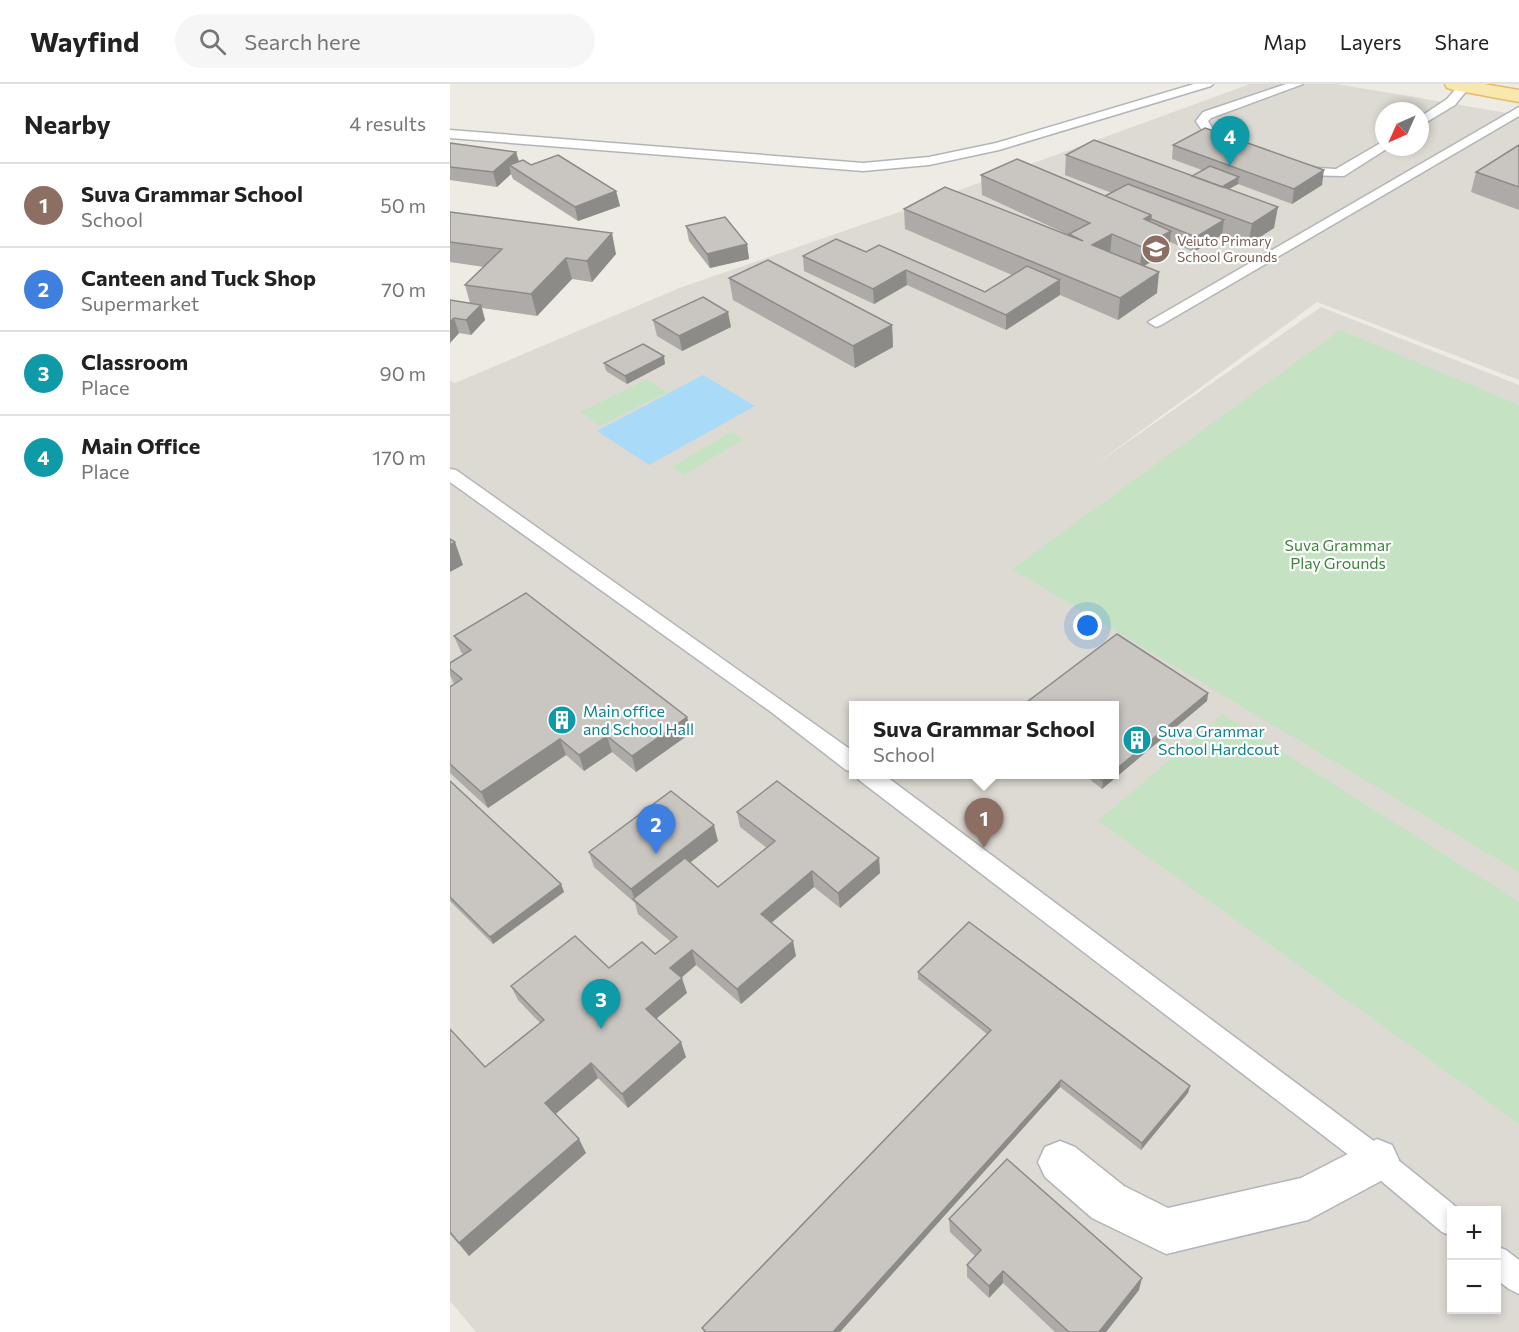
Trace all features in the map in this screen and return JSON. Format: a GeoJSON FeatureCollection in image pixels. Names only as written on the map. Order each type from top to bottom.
{"type":"FeatureCollection","features":[{"type":"Feature","properties":{"kind":"main road"},"geometry":{"type":"LineString","coordinates":[[1501,84],[1519,87]]}},
{"type":"Feature","properties":{"kind":"main road"},"geometry":{"type":"LineString","coordinates":[[1462,85],[1519,96]]}},
{"type":"Feature","properties":{"kind":"street"},"geometry":{"type":"LineString","coordinates":[[1060,1162],[1108,1202],[1166,1231],[1308,1198],[1377,1160]]}},
{"type":"Feature","properties":{"kind":"lane"},"geometry":{"type":"LineString","coordinates":[[450,134],[862,167],[929,161],[999,146],[1207,84]]}},
{"type":"Feature","properties":{"kind":"lane"},"geometry":{"type":"LineString","coordinates":[[1240,150],[1209,133],[1202,121],[1207,115],[1297,84]]}},
{"type":"Feature","properties":{"kind":"lane"},"geometry":{"type":"LineString","coordinates":[[1429,116],[1451,102],[1462,85]]}},
{"type":"Feature","properties":{"kind":"lane"},"geometry":{"type":"LineString","coordinates":[[1156,322],[1519,111]]}},
{"type":"Feature","properties":{"kind":"lane"},"geometry":{"type":"LineString","coordinates":[[1288,168],[1299,171],[1339,173],[1375,150]]}},
{"type":"Feature","properties":{"kind":"lane"},"geometry":{"type":"LineString","coordinates":[[450,474],[778,707],[849,760]]}},
{"type":"Feature","properties":{"kind":"lane"},"geometry":{"type":"LineString","coordinates":[[874,779],[1377,1160],[1447,1218]]}},
{"type":"Feature","properties":{"kind":"lane"},"geometry":{"type":"LineString","coordinates":[[1501,1263],[1519,1279]]}},
{"type":"Feature","properties":{"kind":"shaded area"},"geometry":{"type":"Polygon","coordinates":[[[1250,84],[1337,84],[1519,115],[1519,380],[1317,302],[1093,466],[1321,307],[1519,385],[1519,1332],[476,1332],[450,1301],[450,381],[455,383],[682,287],[902,211],[1250,84]]]}},
{"type":"Feature","properties":{"kind":"green space","name":"Suva Grammar Play Grounds"},"geometry":{"type":"Polygon","coordinates":[[[1340,330],[1519,405],[1519,872],[1012,569],[1340,330]]]}},
{"type":"Feature","properties":{"kind":"green space"},"geometry":{"type":"Polygon","coordinates":[[[647,379],[667,392],[600,426],[580,412],[647,379]]]}},
{"type":"Feature","properties":{"kind":"green space"},"geometry":{"type":"Polygon","coordinates":[[[731,432],[744,439],[684,475],[672,467],[731,432]]]}},
{"type":"Feature","properties":{"kind":"green space"},"geometry":{"type":"Polygon","coordinates":[[[1223,714],[1519,902],[1519,1124],[1098,821],[1223,714]]]}},
{"type":"Feature","properties":{"kind":"water"},"geometry":{"type":"Polygon","coordinates":[[[703,375],[755,406],[649,465],[597,431],[703,375]]]}},
{"type":"Feature","properties":{"kind":"building"},"geometry":{"type":"Polygon","coordinates":[[[1205,128],[1324,170],[1294,189],[1173,145],[1205,128]]]}},
{"type":"Feature","properties":{"kind":"building"},"geometry":{"type":"Polygon","coordinates":[[[1094,140],[1278,207],[1252,224],[1066,155],[1094,140]]]}},
{"type":"Feature","properties":{"kind":"building"},"geometry":{"type":"Polygon","coordinates":[[[450,143],[516,152],[493,172],[450,167],[450,143]]]}},
{"type":"Feature","properties":{"kind":"building"},"geometry":{"type":"Polygon","coordinates":[[[1519,145],[1519,187],[1476,172],[1519,145]]]}},
{"type":"Feature","properties":{"kind":"building"},"geometry":{"type":"Polygon","coordinates":[[[558,155],[616,191],[575,207],[509,165],[523,160],[531,165],[558,155]]]}},
{"type":"Feature","properties":{"kind":"building"},"geometry":{"type":"Polygon","coordinates":[[[1017,159],[1151,215],[1144,219],[1171,231],[1142,247],[1112,234],[1092,245],[1159,272],[1120,298],[904,209],[945,187],[1083,241],[1069,234],[1090,223],[981,175],[1017,159]]]}},
{"type":"Feature","properties":{"kind":"building"},"geometry":{"type":"Polygon","coordinates":[[[1210,166],[1239,177],[1222,187],[1192,176],[1210,166]]]}},
{"type":"Feature","properties":{"kind":"building"},"geometry":{"type":"Polygon","coordinates":[[[1128,184],[1224,220],[1196,237],[1151,219],[1151,215],[1105,196],[1128,184]]]}},
{"type":"Feature","properties":{"kind":"building"},"geometry":{"type":"Polygon","coordinates":[[[450,212],[612,233],[587,261],[566,258],[531,294],[465,285],[502,249],[450,242],[450,212]]]}},
{"type":"Feature","properties":{"kind":"building"},"geometry":{"type":"Polygon","coordinates":[[[725,217],[747,244],[707,254],[686,226],[725,217]]]}},
{"type":"Feature","properties":{"kind":"building"},"geometry":{"type":"Polygon","coordinates":[[[836,239],[866,252],[879,245],[985,292],[1027,266],[1060,280],[1006,315],[906,270],[873,289],[803,256],[836,239]]]}},
{"type":"Feature","properties":{"kind":"building"},"geometry":{"type":"Polygon","coordinates":[[[768,260],[892,325],[853,346],[729,278],[768,260]]]}},
{"type":"Feature","properties":{"kind":"building"},"geometry":{"type":"Polygon","coordinates":[[[703,297],[728,312],[679,336],[653,320],[703,297]]]}},
{"type":"Feature","properties":{"kind":"building"},"geometry":{"type":"Polygon","coordinates":[[[450,300],[481,305],[466,320],[454,318],[450,322],[450,300]]]}},
{"type":"Feature","properties":{"kind":"building"},"geometry":{"type":"Polygon","coordinates":[[[643,344],[664,356],[625,376],[604,363],[643,344]]]}},
{"type":"Feature","properties":{"kind":"building","name":"Main office and School Hall"},"geometry":{"type":"Polygon","coordinates":[[[526,593],[687,717],[632,756],[607,736],[579,755],[560,739],[481,792],[450,764],[450,687],[462,679],[450,669],[450,663],[471,650],[454,636],[526,593]]]}},
{"type":"Feature","properties":{"kind":"building","name":"Suva Grammar School Hardcout"},"geometry":{"type":"Polygon","coordinates":[[[1117,634],[1208,693],[1119,767],[1119,701],[1028,701],[1117,634]]]}},
{"type":"Feature","properties":{"kind":"building"},"geometry":{"type":"Polygon","coordinates":[[[450,781],[561,884],[490,937],[450,897],[450,781]]]}},
{"type":"Feature","properties":{"kind":"building"},"geometry":{"type":"Polygon","coordinates":[[[777,781],[879,858],[838,893],[812,871],[761,914],[793,941],[737,989],[692,950],[670,968],[682,978],[646,1009],[681,1042],[622,1094],[591,1063],[545,1103],[579,1139],[459,1243],[450,1232],[450,1029],[485,1067],[544,1020],[511,986],[575,936],[609,968],[642,942],[655,954],[677,937],[633,899],[685,858],[718,887],[775,841],[737,812],[777,781]]]}},
{"type":"Feature","properties":{"kind":"building"},"geometry":{"type":"Polygon","coordinates":[[[671,791],[714,825],[631,889],[589,852],[671,791]]]}},
{"type":"Feature","properties":{"kind":"building"},"geometry":{"type":"Polygon","coordinates":[[[969,922],[1190,1086],[1142,1143],[1061,1080],[833,1332],[706,1332],[702,1328],[991,1030],[918,972],[969,922]]]}},
{"type":"Feature","properties":{"kind":"building"},"geometry":{"type":"Polygon","coordinates":[[[1007,1159],[1142,1278],[1099,1332],[1069,1332],[1003,1271],[989,1286],[967,1265],[981,1250],[949,1219],[1007,1159]]]}},
{"type":"Feature","properties":{"kind":"place","name":"Main Office"},"geometry":{"type":"Point","coordinates":[1230,166]}},
{"type":"Feature","properties":{"kind":"place","name":"Veiuto Primary School Grounds"},"geometry":{"type":"Point","coordinates":[1156,249]}},
{"type":"Feature","properties":{"kind":"place","name":"Main office and School Hall"},"geometry":{"type":"Point","coordinates":[562,720]}},
{"type":"Feature","properties":{"kind":"place","name":"Suva Grammar School Hardcout"},"geometry":{"type":"Point","coordinates":[1137,740]}},
{"type":"Feature","properties":{"kind":"place","name":"Suva Grammar School"},"geometry":{"type":"Point","coordinates":[984,848]}},
{"type":"Feature","properties":{"kind":"place","name":"Canteen and Tuck Shop"},"geometry":{"type":"Point","coordinates":[656,854]}},
{"type":"Feature","properties":{"kind":"place","name":"Classroom"},"geometry":{"type":"Point","coordinates":[601,1029]}}]}
